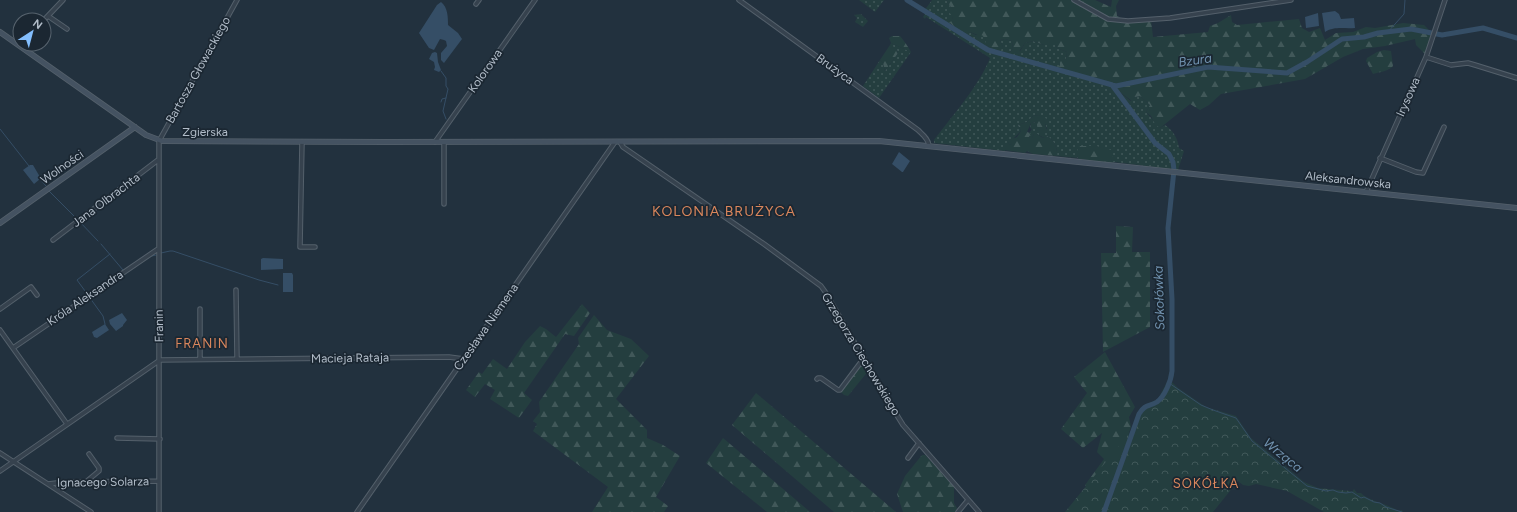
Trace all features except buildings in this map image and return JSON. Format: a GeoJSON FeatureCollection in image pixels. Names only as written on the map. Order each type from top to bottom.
{"type":"FeatureCollection","features":[{"type":"Feature","properties":{"kind":"main road","name":"Zgierska"},"geometry":{"type":"LineString","coordinates":[[0,32],[12,40]]}},
{"type":"Feature","properties":{"kind":"main road","name":"Zgierska"},"geometry":{"type":"LineString","coordinates":[[30,52],[136,128],[159,141],[879,141],[929,144]]}},
{"type":"Feature","properties":{"kind":"main road","name":"Wolności"},"geometry":{"type":"LineString","coordinates":[[0,223],[136,128]]}},
{"type":"Feature","properties":{"kind":"main road","name":"Aleksandrowska"},"geometry":{"type":"LineString","coordinates":[[929,144],[1517,208]]}},
{"type":"Feature","properties":{"kind":"street"},"geometry":{"type":"LineString","coordinates":[[52,12],[63,0]]}},
{"type":"Feature","properties":{"kind":"street","name":"Bartosza Głowackiego"},"geometry":{"type":"LineString","coordinates":[[159,141],[237,0]]}},
{"type":"Feature","properties":{"kind":"street"},"geometry":{"type":"LineString","coordinates":[[476,4],[479,0]]}},
{"type":"Feature","properties":{"kind":"street","name":"Kolorowa"},"geometry":{"type":"LineString","coordinates":[[435,142],[535,0]]}},
{"type":"Feature","properties":{"kind":"street","name":"Brużyca"},"geometry":{"type":"LineString","coordinates":[[739,0],[918,130],[929,144]]}},
{"type":"Feature","properties":{"kind":"street"},"geometry":{"type":"LineString","coordinates":[[1074,0],[1108,19],[1128,21],[1170,18],[1290,0]]}},
{"type":"Feature","properties":{"kind":"street","name":"Irysowa"},"geometry":{"type":"LineString","coordinates":[[1366,192],[1426,57],[1445,0]]}},
{"type":"Feature","properties":{"kind":"street"},"geometry":{"type":"LineString","coordinates":[[52,19],[67,29]]}},
{"type":"Feature","properties":{"kind":"street"},"geometry":{"type":"LineString","coordinates":[[1426,57],[1451,65],[1468,63],[1475,64],[1517,78]]}},
{"type":"Feature","properties":{"kind":"street"},"geometry":{"type":"LineString","coordinates":[[1380,158],[1416,172],[1423,173],[1444,127]]}},
{"type":"Feature","properties":{"kind":"street","name":"Franin"},"geometry":{"type":"LineString","coordinates":[[159,141],[159,512]]}},
{"type":"Feature","properties":{"kind":"street"},"geometry":{"type":"LineString","coordinates":[[302,142],[300,247],[315,247]]}},
{"type":"Feature","properties":{"kind":"street"},"geometry":{"type":"LineString","coordinates":[[444,142],[444,204]]}},
{"type":"Feature","properties":{"kind":"street","name":"Czesława Niemena"},"geometry":{"type":"LineString","coordinates":[[357,512],[617,142]]}},
{"type":"Feature","properties":{"kind":"street","name":"Grzegorza Ciechowskiego"},"geometry":{"type":"LineString","coordinates":[[617,142],[764,244],[814,281],[826,293],[899,419],[979,512]]}},
{"type":"Feature","properties":{"kind":"street","name":"Jana Olbrachta"},"geometry":{"type":"LineString","coordinates":[[53,240],[158,160]]}},
{"type":"Feature","properties":{"kind":"street","name":"Króla Aleksandra"},"geometry":{"type":"LineString","coordinates":[[13,348],[158,249]]}},
{"type":"Feature","properties":{"kind":"street"},"geometry":{"type":"LineString","coordinates":[[0,309],[31,287],[37,295]]}},
{"type":"Feature","properties":{"kind":"street"},"geometry":{"type":"LineString","coordinates":[[236,290],[237,358]]}},
{"type":"Feature","properties":{"kind":"street"},"geometry":{"type":"LineString","coordinates":[[200,309],[200,359]]}},
{"type":"Feature","properties":{"kind":"street"},"geometry":{"type":"LineString","coordinates":[[0,330],[68,424]]}},
{"type":"Feature","properties":{"kind":"street"},"geometry":{"type":"LineString","coordinates":[[0,338],[4,335]]}},
{"type":"Feature","properties":{"kind":"street","name":"Macieja Rataja"},"geometry":{"type":"LineString","coordinates":[[160,360],[237,358],[464,358]]}},
{"type":"Feature","properties":{"kind":"street"},"geometry":{"type":"LineString","coordinates":[[817,379],[821,378],[840,390],[864,358]]}},
{"type":"Feature","properties":{"kind":"street"},"geometry":{"type":"LineString","coordinates":[[0,471],[160,360]]}},
{"type":"Feature","properties":{"kind":"street"},"geometry":{"type":"LineString","coordinates":[[117,438],[160,439]]}},
{"type":"Feature","properties":{"kind":"street"},"geometry":{"type":"LineString","coordinates":[[908,458],[919,443]]}},
{"type":"Feature","properties":{"kind":"street"},"geometry":{"type":"LineString","coordinates":[[0,453],[91,512]]}},
{"type":"Feature","properties":{"kind":"street"},"geometry":{"type":"LineString","coordinates":[[86,482],[100,471],[89,454]]}},
{"type":"Feature","properties":{"kind":"street","name":"Ignacego Solarza"},"geometry":{"type":"LineString","coordinates":[[48,484],[160,481]]}},
{"type":"Feature","properties":{"kind":"street"},"geometry":{"type":"LineString","coordinates":[[958,512],[968,500]]}},
{"type":"Feature","properties":{"kind":"green space"},"geometry":{"type":"Polygon","coordinates":[[[859,0],[884,0],[875,12],[859,0]]]}},
{"type":"Feature","properties":{"kind":"green space"},"geometry":{"type":"Polygon","coordinates":[[[932,0],[946,0],[951,7],[953,17],[950,24],[964,36],[970,32],[976,35],[983,35],[986,40],[986,44],[994,48],[1003,47],[1000,40],[1005,39],[1012,41],[1013,49],[1010,52],[1020,51],[1025,43],[1033,41],[1044,45],[1056,45],[1057,48],[1067,52],[1066,59],[1060,60],[1060,65],[1066,69],[1065,72],[1110,85],[1131,101],[1135,97],[1140,96],[1150,105],[1146,112],[1160,128],[1165,125],[1173,132],[1178,141],[1179,148],[1184,151],[1178,170],[1115,162],[1111,163],[1112,155],[1105,149],[1095,146],[1081,147],[1077,156],[1078,158],[1057,156],[1055,145],[1047,136],[1044,138],[1034,134],[1030,139],[1029,133],[1032,129],[1030,128],[1031,123],[1037,122],[1041,129],[1047,129],[1043,118],[1039,115],[1033,116],[1027,122],[1018,125],[1021,131],[1014,138],[1011,145],[1009,142],[1005,148],[1005,151],[934,143],[934,140],[972,90],[990,58],[926,17],[925,19],[923,17],[926,12],[924,11],[932,0]]]}},
{"type":"Feature","properties":{"kind":"green space"},"geometry":{"type":"Polygon","coordinates":[[[946,0],[1095,0],[1111,7],[1112,0],[1119,0],[1116,6],[1117,16],[1128,21],[1151,20],[1153,37],[1208,32],[1210,26],[1231,15],[1232,22],[1237,25],[1299,19],[1302,28],[1309,32],[1320,28],[1325,40],[1336,33],[1353,32],[1366,27],[1375,28],[1403,23],[1424,25],[1430,32],[1431,38],[1425,54],[1416,45],[1415,39],[1385,46],[1363,49],[1343,57],[1305,79],[1221,94],[1209,105],[1200,110],[1190,104],[1160,128],[1146,112],[1150,105],[1140,96],[1135,97],[1132,101],[1110,85],[1065,72],[1066,69],[1059,67],[1060,60],[1063,58],[1066,59],[1067,52],[1057,48],[1056,45],[1044,45],[1033,41],[1025,43],[1018,53],[1010,55],[1009,53],[1013,49],[1012,41],[1005,39],[1000,40],[1003,47],[999,50],[985,44],[986,40],[982,35],[980,36],[970,32],[964,36],[947,20],[952,19],[953,17],[948,11],[951,7],[946,0]]]}},
{"type":"Feature","properties":{"kind":"green space"},"geometry":{"type":"Polygon","coordinates":[[[861,14],[868,21],[863,27],[855,22],[857,18],[854,15],[861,14]]]}},
{"type":"Feature","properties":{"kind":"green space"},"geometry":{"type":"Polygon","coordinates":[[[892,36],[900,36],[911,52],[891,43],[889,38],[892,36]]]}},
{"type":"Feature","properties":{"kind":"green space"},"geometry":{"type":"Polygon","coordinates":[[[891,43],[911,52],[879,98],[863,86],[880,60],[883,63],[885,71],[898,53],[897,50],[890,45],[891,43]]]}},
{"type":"Feature","properties":{"kind":"green space"},"geometry":{"type":"Polygon","coordinates":[[[890,45],[896,48],[898,53],[885,71],[883,63],[880,60],[890,45]]]}},
{"type":"Feature","properties":{"kind":"green space"},"geometry":{"type":"Polygon","coordinates":[[[1384,50],[1391,51],[1393,66],[1387,70],[1373,74],[1366,61],[1367,58],[1384,50]]]}},
{"type":"Feature","properties":{"kind":"green space"},"geometry":{"type":"Polygon","coordinates":[[[1039,115],[1047,119],[1045,124],[1047,131],[1044,129],[1041,133],[1040,128],[1037,126],[1037,122],[1031,123],[1027,132],[1032,135],[1029,136],[1030,138],[1032,138],[1034,134],[1037,134],[1043,138],[1047,136],[1052,140],[1057,150],[1057,156],[1033,154],[1027,151],[1025,153],[1004,150],[1008,141],[1011,145],[1012,139],[1017,137],[1021,131],[1018,125],[1027,122],[1033,116],[1039,115]]]}},
{"type":"Feature","properties":{"kind":"green space"},"geometry":{"type":"Polygon","coordinates":[[[1079,146],[1096,146],[1111,150],[1113,154],[1111,163],[1079,159],[1076,154],[1079,146]]]}},
{"type":"Feature","properties":{"kind":"green space"},"geometry":{"type":"Polygon","coordinates":[[[1116,226],[1133,227],[1132,252],[1150,252],[1150,327],[1103,352],[1101,253],[1116,253],[1116,226]]]}},
{"type":"Feature","properties":{"kind":"green space"},"geometry":{"type":"Polygon","coordinates":[[[582,304],[590,313],[574,336],[565,334],[524,393],[532,400],[519,418],[490,399],[495,390],[485,384],[475,397],[466,390],[479,372],[482,374],[493,359],[507,369],[525,342],[540,326],[556,337],[582,304]]]}},
{"type":"Feature","properties":{"kind":"green space"},"geometry":{"type":"Polygon","coordinates":[[[594,315],[607,330],[631,339],[649,356],[616,399],[647,430],[647,438],[663,445],[680,456],[656,497],[668,506],[664,512],[592,512],[608,487],[533,431],[537,424],[533,421],[540,412],[539,402],[579,344],[578,338],[594,315]]]}},
{"type":"Feature","properties":{"kind":"green space"},"geometry":{"type":"Polygon","coordinates":[[[1105,352],[1135,407],[1129,417],[1131,427],[1102,508],[1085,485],[1104,459],[1097,452],[1102,433],[1083,448],[1061,429],[1087,393],[1074,377],[1105,352]]]}},
{"type":"Feature","properties":{"kind":"green space"},"geometry":{"type":"Polygon","coordinates":[[[864,362],[869,370],[848,396],[844,395],[841,392],[864,362]]]}},
{"type":"Feature","properties":{"kind":"green space"},"geometry":{"type":"Polygon","coordinates":[[[1167,382],[1172,382],[1178,388],[1206,407],[1236,416],[1251,438],[1304,482],[1318,488],[1352,492],[1354,489],[1357,493],[1361,493],[1368,498],[1398,511],[1402,510],[1403,512],[1324,512],[1287,491],[1256,484],[1249,486],[1243,485],[1238,481],[1213,512],[1065,512],[1135,426],[1147,404],[1158,399],[1167,382]]]}},
{"type":"Feature","properties":{"kind":"green space"},"geometry":{"type":"Polygon","coordinates":[[[756,393],[896,512],[834,512],[732,425],[756,393]]]}},
{"type":"Feature","properties":{"kind":"green space"},"geometry":{"type":"Polygon","coordinates":[[[723,438],[810,512],[767,512],[706,463],[723,438]]]}},
{"type":"Feature","properties":{"kind":"green space"},"geometry":{"type":"Polygon","coordinates":[[[922,455],[925,455],[954,486],[954,503],[957,508],[955,512],[903,512],[897,494],[905,476],[922,455]]]}},
{"type":"Feature","properties":{"kind":"water"},"geometry":{"type":"Polygon","coordinates":[[[441,2],[448,16],[448,25],[458,33],[462,39],[444,63],[441,60],[441,53],[447,46],[446,41],[440,39],[434,50],[429,48],[419,33],[437,5],[441,2]]]}},
{"type":"Feature","properties":{"kind":"water"},"geometry":{"type":"Polygon","coordinates":[[[1335,11],[1339,14],[1341,19],[1354,18],[1355,28],[1336,28],[1325,32],[1322,13],[1335,11]]]}},
{"type":"Feature","properties":{"kind":"water"},"geometry":{"type":"Polygon","coordinates":[[[1318,13],[1319,26],[1306,28],[1305,17],[1318,13]]]}},
{"type":"Feature","properties":{"kind":"water"},"geometry":{"type":"Polygon","coordinates":[[[432,53],[437,53],[441,70],[439,72],[434,70],[434,62],[429,59],[432,53]]]}},
{"type":"Feature","properties":{"kind":"water"},"geometry":{"type":"Polygon","coordinates":[[[899,152],[910,161],[903,172],[892,164],[899,152]]]}},
{"type":"Feature","properties":{"kind":"water"},"geometry":{"type":"Polygon","coordinates":[[[30,165],[33,165],[40,177],[40,179],[34,184],[23,170],[30,165]]]}},
{"type":"Feature","properties":{"kind":"water"},"geometry":{"type":"Polygon","coordinates":[[[261,259],[283,259],[283,269],[261,270],[261,259]]]}},
{"type":"Feature","properties":{"kind":"water"},"geometry":{"type":"Polygon","coordinates":[[[283,273],[292,273],[293,292],[283,292],[283,273]]]}},
{"type":"Feature","properties":{"kind":"water"},"geometry":{"type":"Polygon","coordinates":[[[122,313],[127,320],[123,326],[116,331],[110,324],[109,320],[122,313]]]}},
{"type":"Feature","properties":{"kind":"water"},"geometry":{"type":"Polygon","coordinates":[[[105,324],[109,330],[97,338],[94,337],[92,332],[105,324]]]}},
{"type":"Feature","properties":{"kind":"waterway","name":"Bzura"},"geometry":{"type":"LineString","coordinates":[[907,0],[988,50],[1116,86],[1208,67],[1287,73],[1342,39],[1411,29],[1442,35],[1483,28],[1517,38]]}},
{"type":"Feature","properties":{"kind":"waterway"},"geometry":{"type":"LineString","coordinates":[[1387,33],[1404,14],[1405,0]]}},
{"type":"Feature","properties":{"kind":"waterway"},"geometry":{"type":"LineString","coordinates":[[441,71],[446,78],[446,86],[448,89],[443,111],[446,119]]}},
{"type":"Feature","properties":{"kind":"waterway","name":"Sokołówka"},"geometry":{"type":"LineString","coordinates":[[1104,512],[1139,414],[1143,409],[1154,404],[1163,396],[1169,384],[1172,371],[1172,299],[1168,228],[1174,170],[1173,162],[1169,154],[1155,143],[1112,85]]}},
{"type":"Feature","properties":{"kind":"waterway"},"geometry":{"type":"LineString","coordinates":[[441,102],[442,99],[446,98]]}},
{"type":"Feature","properties":{"kind":"waterway"},"geometry":{"type":"LineString","coordinates":[[0,129],[29,166]]}},
{"type":"Feature","properties":{"kind":"waterway"},"geometry":{"type":"LineString","coordinates":[[40,179],[46,186]]}},
{"type":"Feature","properties":{"kind":"waterway"},"geometry":{"type":"LineString","coordinates":[[49,191],[76,218]]}},
{"type":"Feature","properties":{"kind":"waterway"},"geometry":{"type":"LineString","coordinates":[[79,221],[98,241]]}},
{"type":"Feature","properties":{"kind":"waterway"},"geometry":{"type":"LineString","coordinates":[[101,244],[123,270]]}},
{"type":"Feature","properties":{"kind":"waterway"},"geometry":{"type":"LineString","coordinates":[[161,253],[173,251],[278,285]]}},
{"type":"Feature","properties":{"kind":"waterway"},"geometry":{"type":"LineString","coordinates":[[88,295],[77,280],[110,254]]}},
{"type":"Feature","properties":{"kind":"waterway"},"geometry":{"type":"LineString","coordinates":[[152,256],[156,255]]}},
{"type":"Feature","properties":{"kind":"waterway"},"geometry":{"type":"LineString","coordinates":[[90,298],[103,316],[105,324]]}},
{"type":"Feature","properties":{"kind":"waterway","name":"Wrząca"},"geometry":{"type":"LineString","coordinates":[[1169,383],[1201,405],[1236,418],[1252,441],[1307,486],[1326,491],[1333,490],[1346,493],[1352,492],[1361,498],[1364,497],[1386,507],[1402,512]]}},
{"type":"Feature","properties":{"kind":"district","name":"KOLONIA BRUŻYCA"},"geometry":{"type":"Point","coordinates":[724,211]}},
{"type":"Feature","properties":{"kind":"district","name":"FRANIN"},"geometry":{"type":"Point","coordinates":[202,343]}},
{"type":"Feature","properties":{"kind":"district","name":"SOKÓŁKA"},"geometry":{"type":"Point","coordinates":[1206,483]}}]}
